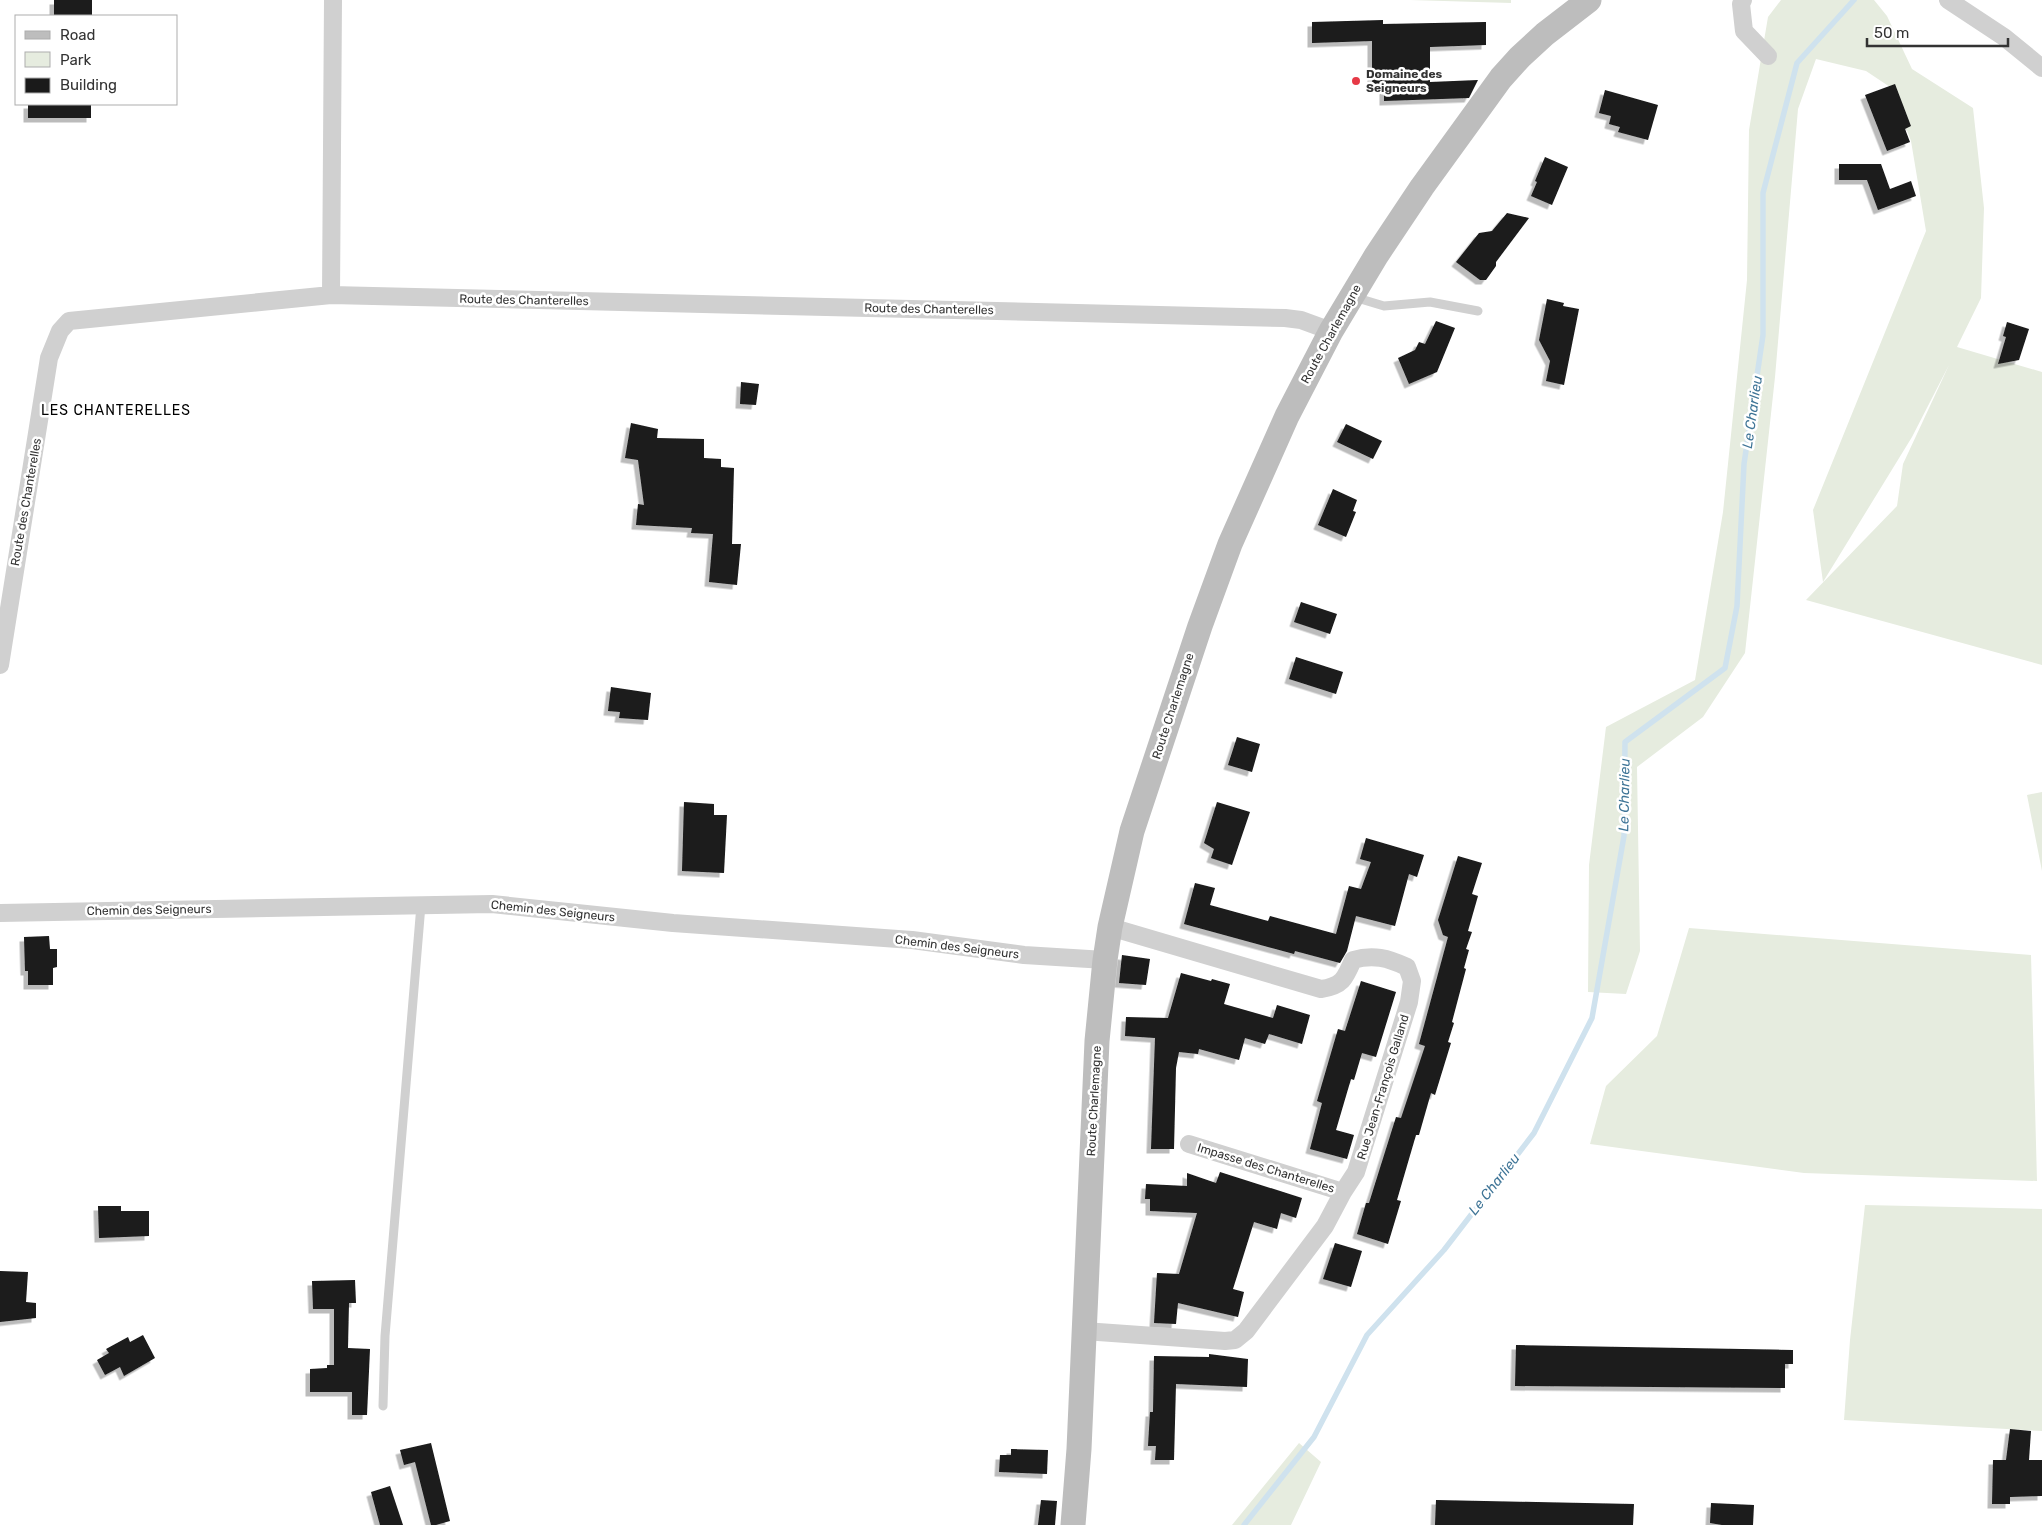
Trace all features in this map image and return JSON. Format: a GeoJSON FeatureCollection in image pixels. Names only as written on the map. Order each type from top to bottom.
{"type":"FeatureCollection","features":[{"type":"Feature","properties":{"kind":"main road","name":"Route Charlemagne"},"geometry":{"type":"LineString","coordinates":[[1072,1525],[1079,1449],[1097,1041],[1105,960],[1110,927],[1132,831],[1214,585],[1283,424],[1331,330],[1351,296],[1422,187],[1501,78],[1545,34],[1589,0]]}},
{"type":"Feature","properties":{"kind":"street"},"geometry":{"type":"LineString","coordinates":[[331,295],[333,0]]}},
{"type":"Feature","properties":{"kind":"street"},"geometry":{"type":"LineString","coordinates":[[1743,0],[1741,4],[1744,31],[1768,56]]}},
{"type":"Feature","properties":{"kind":"street"},"geometry":{"type":"LineString","coordinates":[[1948,0],[2004,38],[2042,68]]}},
{"type":"Feature","properties":{"kind":"street","name":"Route des Chanterelles"},"geometry":{"type":"LineString","coordinates":[[0,665],[49,358],[60,331],[70,321],[331,295],[1276,318],[1301,320],[1331,330]]}},
{"type":"Feature","properties":{"kind":"street","name":"Chemin des Seigneurs"},"geometry":{"type":"LineString","coordinates":[[0,913],[492,904],[673,923],[912,940],[1024,955],[1105,960]]}},
{"type":"Feature","properties":{"kind":"street","name":"Rue Jean-François Galland"},"geometry":{"type":"LineString","coordinates":[[1084,1330],[1225,1341],[1234,1340],[1246,1331],[1326,1226],[1343,1192],[1356,1172],[1409,1002],[1412,982],[1407,967],[1394,961],[1368,956],[1353,960],[1346,976],[1336,987],[1321,989],[1110,927]]}},
{"type":"Feature","properties":{"kind":"street","name":"Impasse des Chanterelles"},"geometry":{"type":"LineString","coordinates":[[1189,1144],[1343,1192]]}},
{"type":"Feature","properties":{"kind":"lane"},"geometry":{"type":"LineString","coordinates":[[1351,296],[1384,306],[1430,302],[1478,311]]}},
{"type":"Feature","properties":{"kind":"lane"},"geometry":{"type":"LineString","coordinates":[[383,1406],[384,1342],[421,905]]}},
{"type":"Feature","properties":{"kind":"green space"},"geometry":{"type":"Polygon","coordinates":[[[1410,0],[1511,0],[1511,3],[1410,0]]]}},
{"type":"Feature","properties":{"kind":"green space"},"geometry":{"type":"Polygon","coordinates":[[[1781,0],[1874,0],[1887,16],[1912,69],[1973,108],[1984,208],[1981,298],[1957,347],[2042,372],[2042,665],[1806,600],[1897,506],[1903,464],[1949,365],[1912,437],[1823,582],[1813,510],[1926,231],[1911,141],[1890,87],[1866,71],[1816,59],[1798,109],[1775,377],[1745,653],[1703,717],[1637,767],[1640,951],[1626,994],[1588,992],[1589,865],[1606,727],[1695,680],[1723,512],[1747,280],[1749,130],[1768,17],[1781,0]]]}},
{"type":"Feature","properties":{"kind":"green space"},"geometry":{"type":"Polygon","coordinates":[[[2042,792],[2042,871],[2027,795],[2042,792]]]}},
{"type":"Feature","properties":{"kind":"green space"},"geometry":{"type":"Polygon","coordinates":[[[1689,928],[2031,955],[2037,1181],[1804,1173],[1590,1144],[1606,1086],[1657,1036],[1689,928]]]}},
{"type":"Feature","properties":{"kind":"green space"},"geometry":{"type":"Polygon","coordinates":[[[1865,1205],[2042,1209],[2042,1431],[1844,1420],[1850,1340],[1865,1205]]]}},
{"type":"Feature","properties":{"kind":"green space"},"geometry":{"type":"Polygon","coordinates":[[[1299,1443],[1321,1462],[1291,1525],[1232,1525],[1299,1443]]]}},
{"type":"Feature","properties":{"kind":"building"},"geometry":{"type":"Polygon","coordinates":[[[54,0],[92,0],[92,15],[54,15],[54,0]]]}},
{"type":"Feature","properties":{"kind":"building"},"geometry":{"type":"Polygon","coordinates":[[[1383,20],[1383,24],[1486,22],[1486,45],[1430,47],[1430,82],[1478,80],[1469,98],[1384,101],[1384,85],[1372,85],[1372,41],[1312,43],[1312,22],[1383,20]]]}},
{"type":"Feature","properties":{"kind":"building"},"geometry":{"type":"Polygon","coordinates":[[[1895,84],[1911,126],[1905,129],[1910,142],[1887,151],[1865,95],[1895,84]]]}},
{"type":"Feature","properties":{"kind":"building"},"geometry":{"type":"Polygon","coordinates":[[[1605,90],[1658,105],[1648,140],[1618,132],[1620,127],[1609,124],[1611,116],[1599,113],[1605,90]]]}},
{"type":"Feature","properties":{"kind":"building"},"geometry":{"type":"Polygon","coordinates":[[[28,105],[91,105],[91,118],[28,118],[28,105]]]}},
{"type":"Feature","properties":{"kind":"building"},"geometry":{"type":"Polygon","coordinates":[[[1545,157],[1568,167],[1552,205],[1531,196],[1545,157]]]}},
{"type":"Feature","properties":{"kind":"building"},"geometry":{"type":"Polygon","coordinates":[[[1839,164],[1881,164],[1890,189],[1911,181],[1916,196],[1878,210],[1867,180],[1839,180],[1839,164]]]}},
{"type":"Feature","properties":{"kind":"building"},"geometry":{"type":"Polygon","coordinates":[[[1507,213],[1529,218],[1496,262],[1496,266],[1486,280],[1480,280],[1456,262],[1479,233],[1492,231],[1507,213]]]}},
{"type":"Feature","properties":{"kind":"building"},"geometry":{"type":"Polygon","coordinates":[[[1547,299],[1564,303],[1563,306],[1579,309],[1564,385],[1546,381],[1550,361],[1539,340],[1547,299]]]}},
{"type":"Feature","properties":{"kind":"building"},"geometry":{"type":"Polygon","coordinates":[[[1436,321],[1455,328],[1437,372],[1409,384],[1398,358],[1415,350],[1419,342],[1425,344],[1436,321]]]}},
{"type":"Feature","properties":{"kind":"building"},"geometry":{"type":"Polygon","coordinates":[[[2007,322],[2029,329],[2019,360],[1998,364],[2006,337],[2003,336],[2007,322]]]}},
{"type":"Feature","properties":{"kind":"building"},"geometry":{"type":"Polygon","coordinates":[[[741,382],[759,384],[756,405],[740,404],[741,382]]]}},
{"type":"Feature","properties":{"kind":"building"},"geometry":{"type":"Polygon","coordinates":[[[631,423],[658,429],[657,438],[704,439],[704,458],[721,459],[721,467],[734,468],[732,544],[741,544],[737,585],[709,582],[713,534],[691,533],[692,528],[636,525],[638,504],[644,505],[638,460],[625,458],[631,423]]]}},
{"type":"Feature","properties":{"kind":"building"},"geometry":{"type":"Polygon","coordinates":[[[1346,424],[1382,441],[1373,459],[1337,442],[1346,424]]]}},
{"type":"Feature","properties":{"kind":"building"},"geometry":{"type":"Polygon","coordinates":[[[1333,489],[1357,500],[1353,511],[1356,512],[1346,537],[1318,525],[1333,489]]]}},
{"type":"Feature","properties":{"kind":"building"},"geometry":{"type":"Polygon","coordinates":[[[1301,602],[1337,614],[1330,634],[1294,622],[1301,602]]]}},
{"type":"Feature","properties":{"kind":"building"},"geometry":{"type":"Polygon","coordinates":[[[1296,657],[1343,672],[1336,694],[1289,679],[1296,657]]]}},
{"type":"Feature","properties":{"kind":"building"},"geometry":{"type":"Polygon","coordinates":[[[611,687],[651,693],[648,720],[619,718],[620,712],[608,711],[611,687]]]}},
{"type":"Feature","properties":{"kind":"building"},"geometry":{"type":"Polygon","coordinates":[[[1237,737],[1260,744],[1252,772],[1228,765],[1237,737]]]}},
{"type":"Feature","properties":{"kind":"building"},"geometry":{"type":"Polygon","coordinates":[[[684,802],[714,804],[714,815],[727,815],[724,873],[682,871],[684,802]]]}},
{"type":"Feature","properties":{"kind":"building"},"geometry":{"type":"Polygon","coordinates":[[[1217,802],[1250,812],[1232,865],[1211,858],[1214,849],[1204,843],[1217,802]]]}},
{"type":"Feature","properties":{"kind":"building"},"geometry":{"type":"Polygon","coordinates":[[[1366,838],[1424,855],[1417,877],[1409,874],[1395,926],[1356,916],[1347,951],[1340,963],[1295,951],[1294,954],[1184,924],[1195,883],[1215,888],[1210,905],[1268,921],[1270,916],[1336,934],[1349,886],[1361,889],[1371,862],[1360,859],[1366,838]]]}},
{"type":"Feature","properties":{"kind":"building"},"geometry":{"type":"Polygon","coordinates":[[[1458,856],[1482,863],[1472,894],[1478,896],[1468,931],[1472,932],[1466,949],[1469,950],[1464,968],[1466,969],[1452,1022],[1454,1023],[1448,1042],[1451,1043],[1435,1095],[1431,1093],[1419,1135],[1416,1135],[1397,1200],[1401,1201],[1388,1244],[1357,1234],[1366,1203],[1369,1203],[1396,1117],[1401,1118],[1425,1046],[1419,1044],[1448,937],[1443,935],[1438,920],[1458,856]]]}},
{"type":"Feature","properties":{"kind":"building"},"geometry":{"type":"Polygon","coordinates":[[[49,936],[50,949],[57,949],[57,967],[53,968],[53,985],[28,985],[28,971],[25,971],[24,937],[49,936]]]}},
{"type":"Feature","properties":{"kind":"building"},"geometry":{"type":"Polygon","coordinates":[[[1122,955],[1150,959],[1146,985],[1119,983],[1122,955]]]}},
{"type":"Feature","properties":{"kind":"building"},"geometry":{"type":"Polygon","coordinates":[[[1181,973],[1230,984],[1224,1004],[1273,1018],[1277,1005],[1310,1015],[1302,1044],[1269,1034],[1265,1044],[1245,1038],[1239,1060],[1199,1049],[1198,1054],[1179,1052],[1176,1068],[1174,1149],[1151,1149],[1155,1038],[1125,1036],[1126,1017],[1168,1018],[1181,973]]]}},
{"type":"Feature","properties":{"kind":"building"},"geometry":{"type":"Polygon","coordinates":[[[1361,981],[1396,992],[1376,1057],[1362,1053],[1354,1080],[1351,1079],[1336,1130],[1354,1135],[1347,1159],[1310,1149],[1322,1103],[1317,1101],[1338,1029],[1345,1031],[1361,981]]]}},
{"type":"Feature","properties":{"kind":"building"},"geometry":{"type":"Polygon","coordinates":[[[1220,1172],[1302,1198],[1296,1218],[1281,1213],[1277,1229],[1254,1222],[1233,1289],[1244,1292],[1238,1317],[1178,1303],[1176,1324],[1154,1323],[1157,1273],[1179,1274],[1197,1213],[1150,1211],[1150,1199],[1145,1199],[1146,1184],[1187,1186],[1187,1173],[1216,1183],[1220,1172]]]}},
{"type":"Feature","properties":{"kind":"building"},"geometry":{"type":"Polygon","coordinates":[[[98,1206],[121,1206],[121,1211],[149,1211],[149,1236],[99,1238],[98,1206]]]}},
{"type":"Feature","properties":{"kind":"building"},"geometry":{"type":"Polygon","coordinates":[[[1335,1243],[1362,1251],[1351,1287],[1323,1279],[1335,1243]]]}},
{"type":"Feature","properties":{"kind":"building"},"geometry":{"type":"Polygon","coordinates":[[[0,1271],[28,1272],[26,1302],[36,1303],[36,1318],[0,1322],[0,1271]]]}},
{"type":"Feature","properties":{"kind":"building"},"geometry":{"type":"Polygon","coordinates":[[[355,1280],[356,1303],[349,1303],[348,1348],[370,1349],[367,1415],[352,1415],[352,1392],[310,1392],[310,1369],[327,1368],[327,1365],[334,1365],[334,1309],[313,1309],[312,1281],[355,1280]]]}},
{"type":"Feature","properties":{"kind":"building"},"geometry":{"type":"Polygon","coordinates":[[[143,1335],[155,1358],[124,1376],[120,1367],[105,1375],[97,1360],[109,1353],[106,1349],[128,1337],[130,1342],[143,1335]]]}},
{"type":"Feature","properties":{"kind":"building"},"geometry":{"type":"Polygon","coordinates":[[[1516,1345],[1793,1350],[1793,1364],[1785,1364],[1785,1388],[1515,1386],[1516,1345]]]}},
{"type":"Feature","properties":{"kind":"building"},"geometry":{"type":"Polygon","coordinates":[[[1209,1354],[1248,1359],[1247,1387],[1176,1384],[1174,1460],[1155,1460],[1156,1446],[1148,1446],[1150,1412],[1153,1412],[1154,1356],[1209,1357],[1209,1354]]]}},
{"type":"Feature","properties":{"kind":"building"},"geometry":{"type":"Polygon","coordinates":[[[2010,1429],[2031,1431],[2029,1460],[2042,1460],[2042,1496],[2010,1497],[2010,1504],[1992,1504],[1993,1460],[2006,1460],[2010,1429]]]}},
{"type":"Feature","properties":{"kind":"building"},"geometry":{"type":"Polygon","coordinates":[[[431,1443],[450,1521],[436,1525],[431,1525],[415,1462],[404,1465],[400,1450],[431,1443]]]}},
{"type":"Feature","properties":{"kind":"building"},"geometry":{"type":"Polygon","coordinates":[[[1011,1449],[1048,1450],[1047,1474],[999,1472],[1000,1455],[1011,1455],[1011,1449]]]}},
{"type":"Feature","properties":{"kind":"building"},"geometry":{"type":"Polygon","coordinates":[[[390,1486],[403,1525],[380,1525],[371,1492],[390,1486]]]}},
{"type":"Feature","properties":{"kind":"building"},"geometry":{"type":"Polygon","coordinates":[[[1041,1500],[1057,1501],[1055,1525],[1038,1525],[1041,1500]]]}},
{"type":"Feature","properties":{"kind":"building"},"geometry":{"type":"Polygon","coordinates":[[[1436,1500],[1634,1504],[1633,1525],[1435,1525],[1436,1500]]]}},
{"type":"Feature","properties":{"kind":"building"},"geometry":{"type":"Polygon","coordinates":[[[1711,1503],[1754,1505],[1753,1525],[1710,1523],[1711,1503]]]}},
{"type":"Feature","properties":{"kind":"waterway","name":"Le Charlieu"},"geometry":{"type":"LineString","coordinates":[[1244,1525],[1314,1437],[1367,1335],[1444,1250],[1534,1133],[1592,1018],[1624,836],[1625,742],[1725,668],[1737,606],[1744,464],[1763,335],[1763,193],[1797,63],[1854,0]]}},
{"type":"Feature","properties":{"kind":"place","name":"Domaine des Seigneurs"},"geometry":{"type":"Point","coordinates":[1356,81]}},
{"type":"Feature","properties":{"kind":"district","name":"LES CHANTERELLES"},"geometry":{"type":"Point","coordinates":[116,410]}}]}
